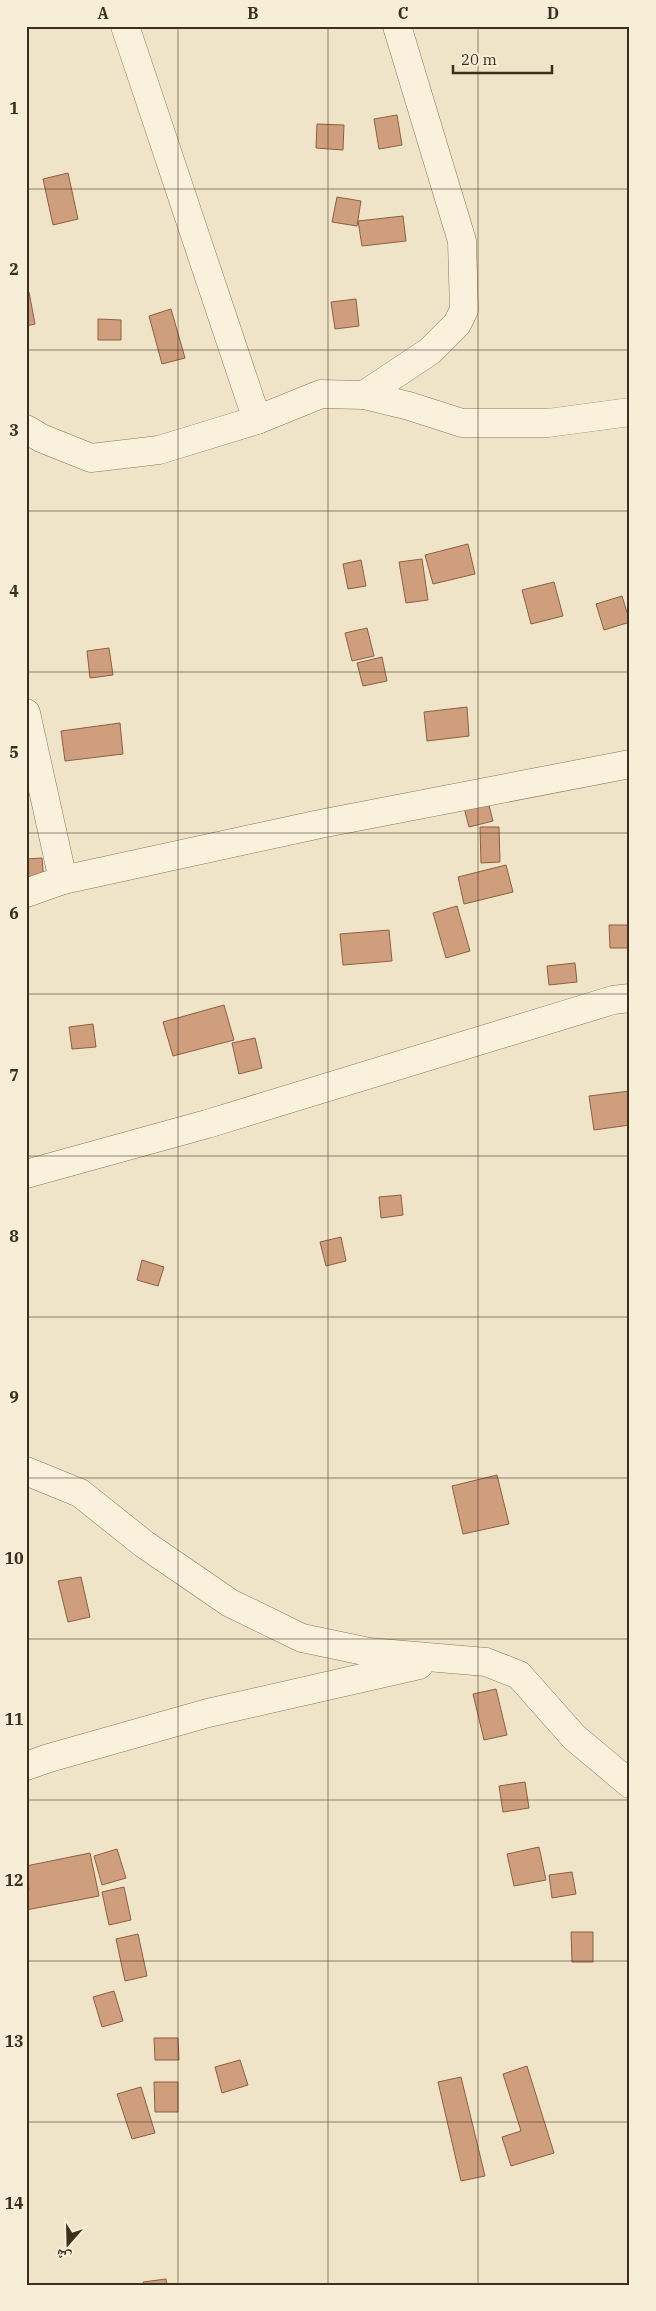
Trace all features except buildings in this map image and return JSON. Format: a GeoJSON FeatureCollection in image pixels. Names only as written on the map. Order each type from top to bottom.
{"type":"FeatureCollection","features":[{"type":"Feature","properties":{"kind":"street"},"geometry":{"type":"LineString","coordinates":[[125,26],[257,420]]}},
{"type":"Feature","properties":{"kind":"street"},"geometry":{"type":"LineString","coordinates":[[364,395],[430,351],[457,324],[464,310],[462,241],[397,26]]}},
{"type":"Feature","properties":{"kind":"street"},"geometry":{"type":"LineString","coordinates":[[26,429],[41,438],[91,458],[159,450],[257,420],[321,394],[364,395],[409,406],[462,423],[548,423],[630,412]]}},
{"type":"Feature","properties":{"kind":"street"},"geometry":{"type":"LineString","coordinates":[[26,712],[63,880]]}},
{"type":"Feature","properties":{"kind":"street"},"geometry":{"type":"LineString","coordinates":[[26,893],[63,880],[320,824],[630,764]]}},
{"type":"Feature","properties":{"kind":"street"},"geometry":{"type":"LineString","coordinates":[[26,1174],[207,1124],[614,1000],[630,998]]}},
{"type":"Feature","properties":{"kind":"street"},"geometry":{"type":"LineString","coordinates":[[26,1471],[80,1493],[144,1544],[230,1603],[302,1638],[369,1652],[486,1662],[519,1675],[574,1737],[630,1784]]}},
{"type":"Feature","properties":{"kind":"street"},"geometry":{"type":"LineString","coordinates":[[26,1766],[208,1713],[447,1658]]}}]}
